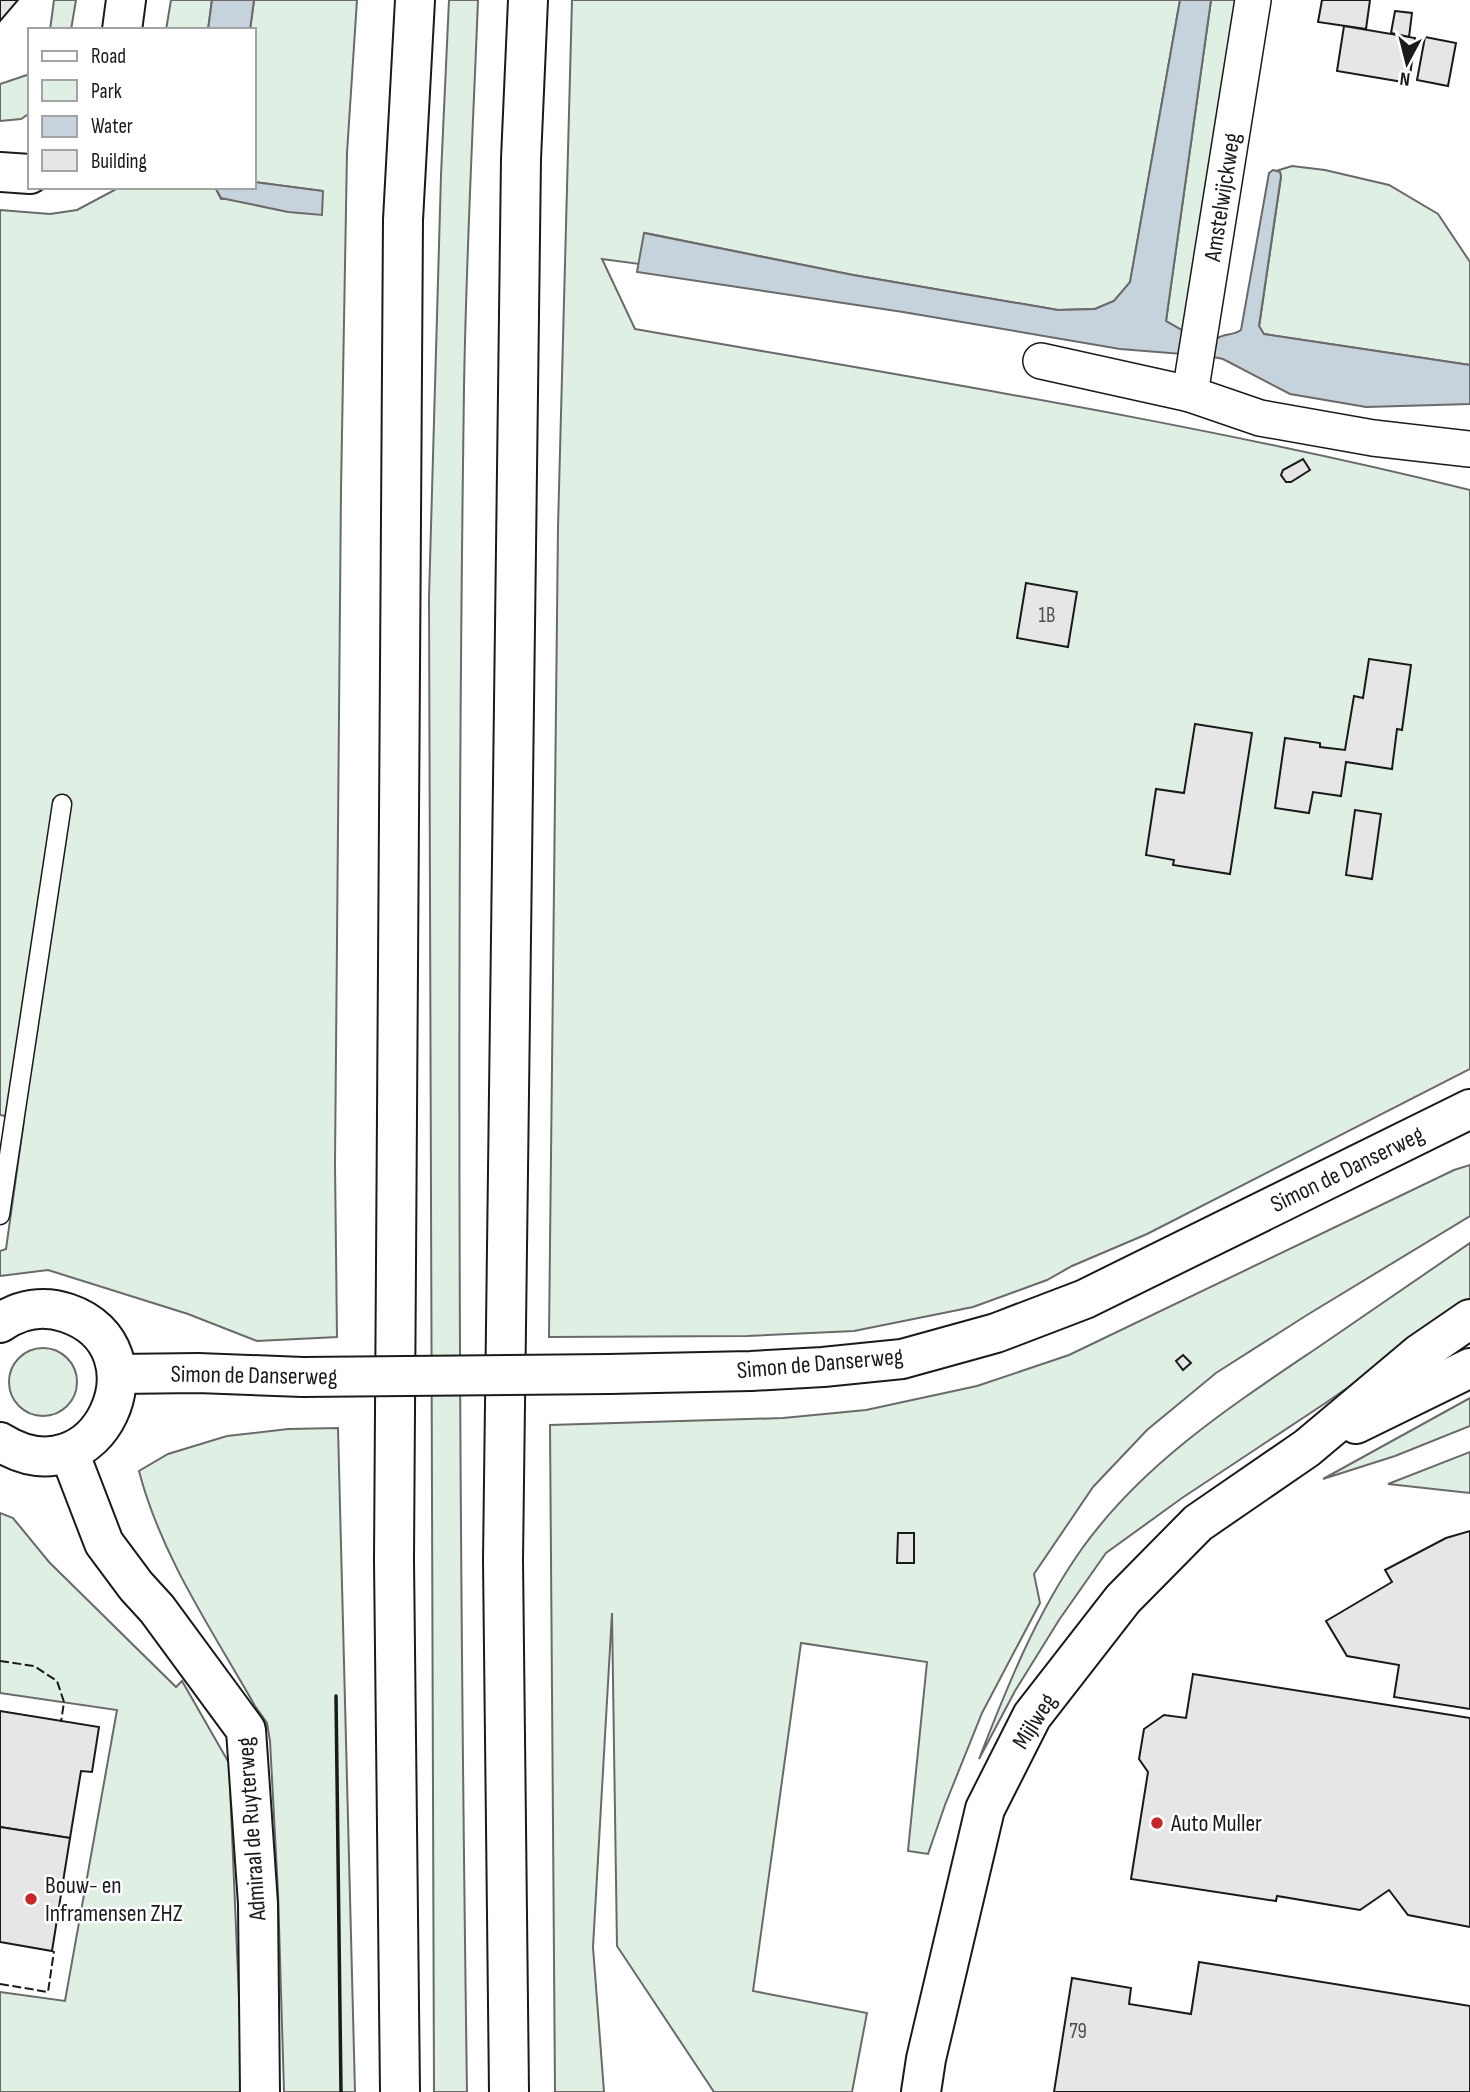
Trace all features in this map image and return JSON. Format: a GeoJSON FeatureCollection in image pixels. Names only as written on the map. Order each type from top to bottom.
{"type":"FeatureCollection","features":[{"type":"Feature","properties":{"kind":"main road"},"geometry":{"type":"LineString","coordinates":[[122,28],[126,0]]}},
{"type":"Feature","properties":{"kind":"main road"},"geometry":{"type":"LineString","coordinates":[[400,2092],[394,1560],[403,234],[415,0]]}},
{"type":"Feature","properties":{"kind":"main road"},"geometry":{"type":"LineString","coordinates":[[509,2092],[503,1560],[521,159],[528,0]]}},
{"type":"Feature","properties":{"kind":"main road"},"geometry":{"type":"LineString","coordinates":[[0,172],[28,174]]}},
{"type":"Feature","properties":{"kind":"main road","name":"Simon de Danserweg"},"geometry":{"type":"LineString","coordinates":[[117,1374],[198,1373],[303,1377],[609,1374],[751,1371],[902,1359],[996,1333],[1085,1298],[1470,1109]]}},
{"type":"Feature","properties":{"kind":"main road"},"geometry":{"type":"LineString","coordinates":[[0,1323],[35,1309],[50,1309],[77,1317],[100,1335],[111,1353],[117,1374],[116,1399],[106,1421],[90,1439],[69,1452],[45,1457],[32,1456],[0,1442]]}},
{"type":"Feature","properties":{"kind":"main road","name":"Mijlweg"},"geometry":{"type":"LineString","coordinates":[[921,2092],[926,2059],[985,1810],[1032,1716],[1123,1599],[1198,1524],[1307,1448],[1419,1354],[1470,1319]]}},
{"type":"Feature","properties":{"kind":"main road","name":"Mijlweg"},"geometry":{"type":"LineString","coordinates":[[1307,1448],[1470,1368]]}},
{"type":"Feature","properties":{"kind":"main road","name":"Admiraal de Ruyterweg"},"geometry":{"type":"LineString","coordinates":[[69,1452],[104,1543],[157,1609],[246,1730],[258,1904],[260,2092]]}},
{"type":"Feature","properties":{"kind":"street","name":"Amstelwijckweg"},"geometry":{"type":"LineString","coordinates":[[1191,394],[1253,0]]}},
{"type":"Feature","properties":{"kind":"street"},"geometry":{"type":"LineString","coordinates":[[1041,361],[1191,394],[1260,418],[1373,439],[1470,449]]}},
{"type":"Feature","properties":{"kind":"lane"},"geometry":{"type":"LineString","coordinates":[[0,1214],[62,804]]}},
{"type":"Feature","properties":{"kind":"green space"},"geometry":{"type":"Polygon","coordinates":[[[54,0],[76,0],[71,28],[50,28],[54,0]]]}},
{"type":"Feature","properties":{"kind":"green space"},"geometry":{"type":"Polygon","coordinates":[[[171,0],[212,0],[208,28],[166,28],[171,0]]]}},
{"type":"Feature","properties":{"kind":"green space"},"geometry":{"type":"Polygon","coordinates":[[[254,0],[357,0],[347,153],[341,490],[335,1164],[337,1337],[257,1341],[188,1314],[48,1270],[0,1276],[0,1251],[6,1249],[24,1120],[0,1115],[0,210],[50,214],[77,210],[116,189],[216,189],[221,199],[323,191],[256,182],[256,28],[250,28],[254,0]]]}},
{"type":"Feature","properties":{"kind":"green space"},"geometry":{"type":"Polygon","coordinates":[[[449,0],[478,0],[465,340],[460,814],[460,1453],[467,2092],[434,2092],[429,597],[441,175],[449,0]]]}},
{"type":"Feature","properties":{"kind":"green space"},"geometry":{"type":"Polygon","coordinates":[[[572,0],[1180,0],[1130,283],[1114,301],[1095,309],[1058,310],[853,275],[645,233],[639,264],[602,259],[635,329],[1159,422],[1470,490],[1470,1069],[1147,1234],[1072,1266],[1047,1280],[973,1307],[854,1331],[747,1336],[549,1337],[558,527],[572,0]]]}},
{"type":"Feature","properties":{"kind":"green space"},"geometry":{"type":"Polygon","coordinates":[[[1211,0],[1236,0],[1185,332],[1166,321],[1211,0]]]}},
{"type":"Feature","properties":{"kind":"green space"},"geometry":{"type":"Polygon","coordinates":[[[28,75],[28,114],[21,119],[0,121],[0,84],[28,75]]]}},
{"type":"Feature","properties":{"kind":"green space"},"geometry":{"type":"Polygon","coordinates":[[[1292,166],[1325,170],[1389,185],[1438,214],[1470,262],[1470,365],[1264,334],[1259,327],[1281,177],[1280,172],[1276,171],[1292,166]]]}},
{"type":"Feature","properties":{"kind":"green space"},"geometry":{"type":"Polygon","coordinates":[[[1470,1165],[1470,1216],[1216,1373],[1147,1430],[1093,1487],[1034,1574],[1040,1603],[982,1713],[928,1854],[908,1851],[927,1662],[801,1643],[753,1991],[867,2013],[852,2092],[714,2092],[617,1946],[612,1613],[593,1947],[604,2092],[555,2092],[550,1425],[783,1418],[866,1410],[977,1386],[1069,1355],[1454,1170],[1470,1165]]]}},
{"type":"Feature","properties":{"kind":"green space"},"geometry":{"type":"Polygon","coordinates":[[[1470,1243],[1470,1303],[1182,1498],[1106,1553],[1059,1620],[1015,1691],[979,1759],[1012,1678],[1050,1600],[1081,1550],[1132,1490],[1190,1439],[1252,1392],[1470,1243]]]}},
{"type":"Feature","properties":{"kind":"green space"},"geometry":{"type":"Polygon","coordinates":[[[36,1348],[50,1348],[62,1353],[72,1363],[77,1382],[72,1401],[62,1411],[50,1416],[36,1416],[24,1411],[14,1401],[9,1389],[9,1375],[14,1363],[24,1353],[36,1348]]]}},
{"type":"Feature","properties":{"kind":"green space"},"geometry":{"type":"Polygon","coordinates":[[[1470,1398],[1470,1426],[1395,1456],[1323,1479],[1470,1398]]]}},
{"type":"Feature","properties":{"kind":"green space"},"geometry":{"type":"Polygon","coordinates":[[[338,1428],[355,2092],[284,2092],[278,1892],[267,1723],[205,1621],[174,1563],[160,1533],[139,1471],[168,1454],[227,1436],[288,1429],[338,1428]]]}},
{"type":"Feature","properties":{"kind":"green space"},"geometry":{"type":"Polygon","coordinates":[[[1470,1452],[1470,1493],[1388,1484],[1470,1452]]]}},
{"type":"Feature","properties":{"kind":"green space"},"geometry":{"type":"Polygon","coordinates":[[[0,1513],[13,1518],[49,1562],[176,1687],[182,1681],[229,1763],[243,2092],[0,2092],[0,1992],[65,2001],[117,1710],[0,1693],[0,1513]]]}},
{"type":"Feature","properties":{"kind":"water"},"geometry":{"type":"Polygon","coordinates":[[[212,0],[254,0],[250,28],[208,28],[212,0]]]}},
{"type":"Feature","properties":{"kind":"water"},"geometry":{"type":"Polygon","coordinates":[[[1180,0],[1211,0],[1166,321],[1185,332],[1182,354],[1120,349],[903,312],[637,272],[644,233],[853,275],[1058,310],[1095,309],[1114,301],[1130,282],[1180,0]]]}},
{"type":"Feature","properties":{"kind":"water"},"geometry":{"type":"Polygon","coordinates":[[[1273,170],[1280,172],[1281,176],[1259,326],[1264,334],[1470,365],[1470,404],[1366,407],[1290,394],[1223,359],[1213,357],[1216,339],[1241,330],[1269,173],[1273,170]]]}},
{"type":"Feature","properties":{"kind":"water"},"geometry":{"type":"Polygon","coordinates":[[[256,182],[323,191],[322,215],[288,212],[221,198],[216,189],[256,189],[256,182]]]}},
{"type":"Feature","properties":{"kind":"building"},"geometry":{"type":"Polygon","coordinates":[[[0,0],[18,0],[0,21],[0,0]]]}},
{"type":"Feature","properties":{"kind":"building"},"geometry":{"type":"Polygon","coordinates":[[[1322,0],[1370,0],[1366,29],[1318,22],[1322,0]]]}},
{"type":"Feature","properties":{"kind":"building"},"geometry":{"type":"Polygon","coordinates":[[[1395,11],[1412,13],[1409,37],[1391,33],[1395,11]]]}},
{"type":"Feature","properties":{"kind":"building"},"geometry":{"type":"Polygon","coordinates":[[[1344,26],[1415,38],[1409,83],[1337,71],[1344,26]]]}},
{"type":"Feature","properties":{"kind":"building"},"geometry":{"type":"Polygon","coordinates":[[[1425,37],[1456,43],[1448,86],[1417,80],[1425,37]]]}},
{"type":"Feature","properties":{"kind":"building"},"geometry":{"type":"Polygon","coordinates":[[[1303,459],[1310,470],[1291,482],[1286,482],[1281,475],[1283,470],[1303,459]]]}},
{"type":"Feature","properties":{"kind":"building"},"geometry":{"type":"Polygon","coordinates":[[[1026,583],[1077,592],[1068,647],[1017,638],[1026,583]]]}},
{"type":"Feature","properties":{"kind":"building"},"geometry":{"type":"Polygon","coordinates":[[[1369,659],[1411,665],[1402,730],[1397,729],[1392,769],[1346,762],[1341,796],[1313,792],[1309,813],[1275,808],[1285,738],[1345,750],[1354,696],[1363,698],[1369,659]]]}},
{"type":"Feature","properties":{"kind":"building"},"geometry":{"type":"Polygon","coordinates":[[[1195,724],[1252,733],[1230,874],[1173,865],[1174,860],[1146,855],[1156,789],[1184,793],[1195,724]]]}},
{"type":"Feature","properties":{"kind":"building"},"geometry":{"type":"Polygon","coordinates":[[[1355,810],[1381,814],[1372,879],[1346,875],[1355,810]]]}},
{"type":"Feature","properties":{"kind":"building"},"geometry":{"type":"Polygon","coordinates":[[[1183,1355],[1191,1363],[1183,1370],[1176,1361],[1183,1355]]]}},
{"type":"Feature","properties":{"kind":"building"},"geometry":{"type":"Polygon","coordinates":[[[1470,1531],[1470,1709],[1394,1697],[1399,1665],[1347,1656],[1326,1621],[1392,1582],[1385,1570],[1446,1538],[1470,1531]]]}},
{"type":"Feature","properties":{"kind":"building"},"geometry":{"type":"Polygon","coordinates":[[[898,1533],[914,1533],[914,1563],[897,1563],[898,1533]]]}},
{"type":"Feature","properties":{"kind":"building"},"geometry":{"type":"Polygon","coordinates":[[[1193,1674],[1470,1718],[1470,1927],[1408,1915],[1389,1890],[1360,1910],[1277,1896],[1276,1901],[1131,1879],[1148,1772],[1139,1759],[1144,1729],[1164,1715],[1186,1718],[1193,1674]]]}},
{"type":"Feature","properties":{"kind":"building"},"geometry":{"type":"Polygon","coordinates":[[[0,1711],[99,1727],[92,1772],[81,1771],[70,1838],[0,1827],[0,1711]]]}},
{"type":"Feature","properties":{"kind":"building"},"geometry":{"type":"Polygon","coordinates":[[[0,1827],[70,1838],[52,1951],[0,1942],[0,1827]]]}},
{"type":"Feature","properties":{"kind":"building"},"geometry":{"type":"Polygon","coordinates":[[[1199,1962],[1470,2006],[1470,2092],[1054,2092],[1072,1978],[1131,1988],[1129,2004],[1191,2014],[1199,1962]]]}},
{"type":"Feature","properties":{"kind":"fence"},"geometry":{"type":"LineString","coordinates":[[0,1661],[34,1666],[57,1681],[64,1702],[61,1722]]}},
{"type":"Feature","properties":{"kind":"fence"},"geometry":{"type":"LineString","coordinates":[[0,1984],[48,1992],[54,1951]]}},
{"type":"Feature","properties":{"kind":"wall"},"geometry":{"type":"LineString","coordinates":[[336,1696],[341,2092]]}},
{"type":"Feature","properties":{"kind":"place","name":"Auto Muller"},"geometry":{"type":"Point","coordinates":[1157,1823]}},
{"type":"Feature","properties":{"kind":"place","name":"Bouw- en Inframensen ZHZ"},"geometry":{"type":"Point","coordinates":[31,1899]}}]}
